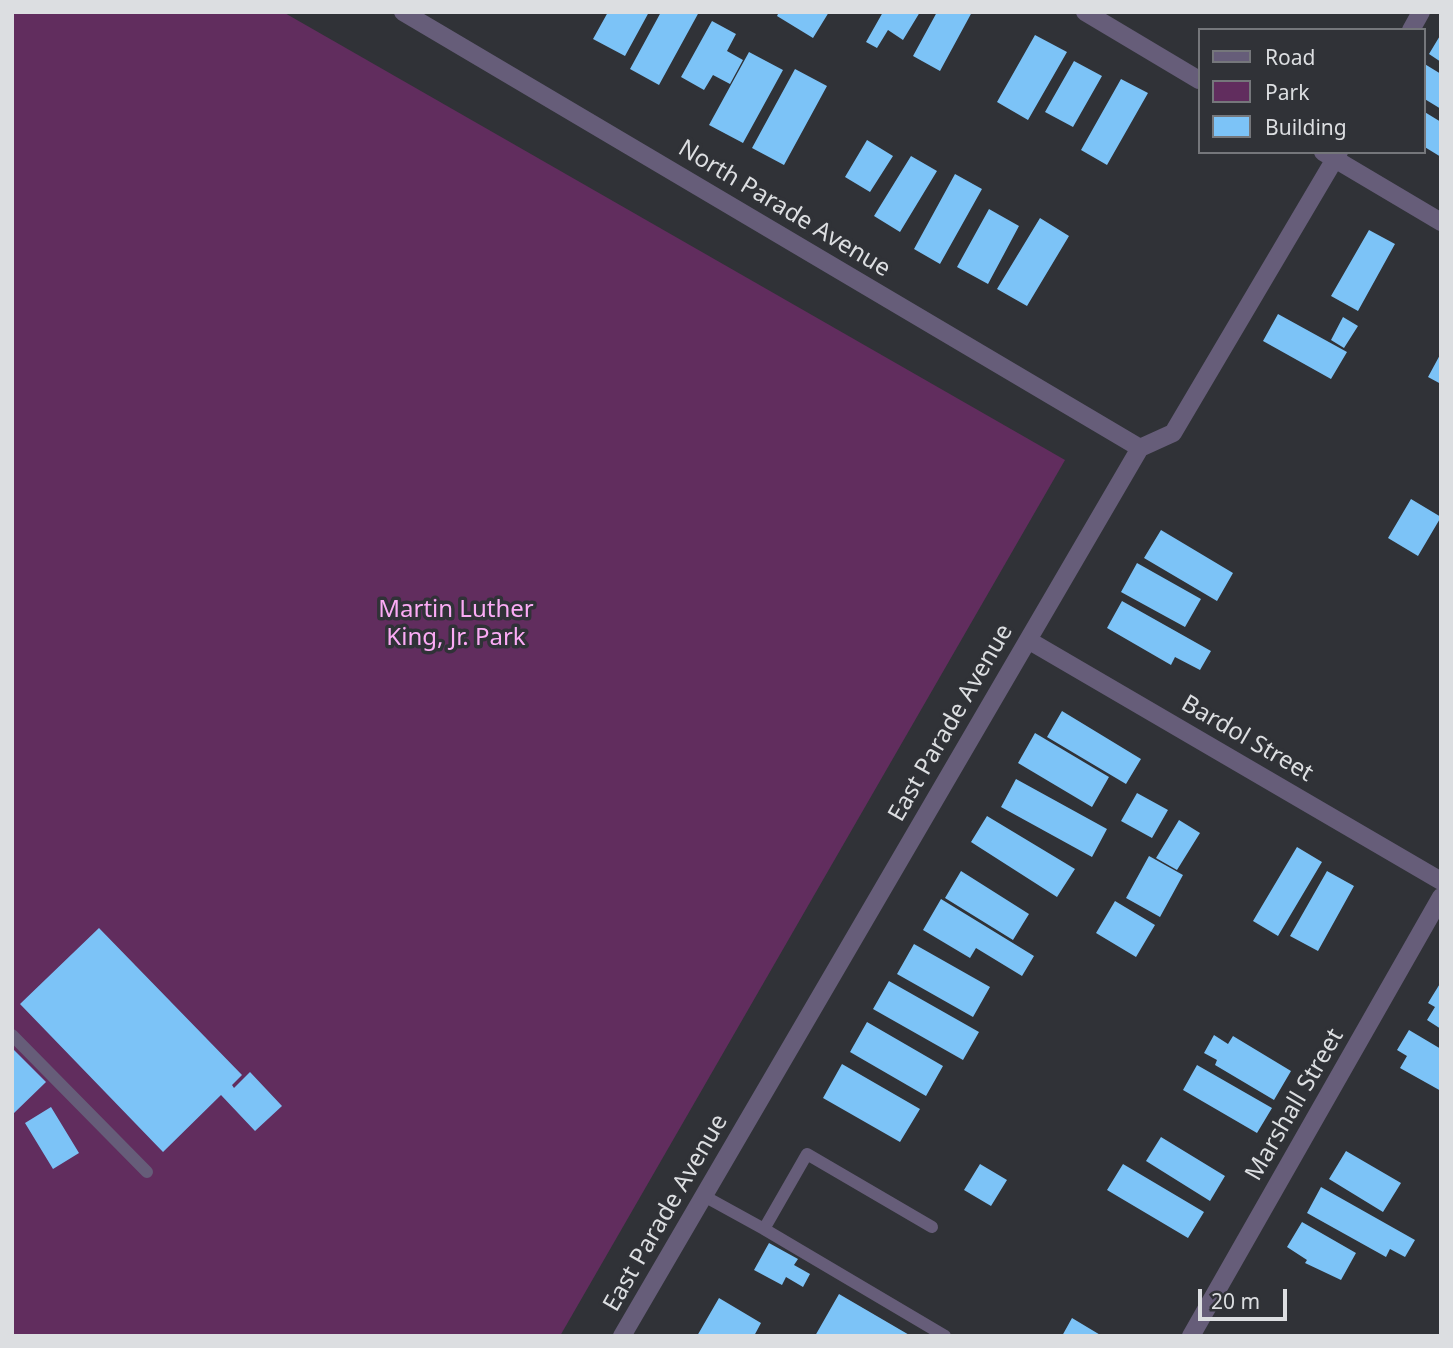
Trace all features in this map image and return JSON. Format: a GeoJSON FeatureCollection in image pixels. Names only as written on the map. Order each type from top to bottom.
{"type":"FeatureCollection","features":[{"type":"Feature","properties":{"kind":"street","name":"North Parade Avenue"},"geometry":{"type":"LineString","coordinates":[[403,12],[1140,448]]}},
{"type":"Feature","properties":{"kind":"street"},"geometry":{"type":"LineString","coordinates":[[1085,12],[1198,79]]}},
{"type":"Feature","properties":{"kind":"street"},"geometry":{"type":"LineString","coordinates":[[1412,28],[1421,12]]}},
{"type":"Feature","properties":{"kind":"street"},"geometry":{"type":"LineString","coordinates":[[1140,448],[1173,433],[1332,155],[1441,222]]}},
{"type":"Feature","properties":{"kind":"street","name":"East Parade Avenue"},"geometry":{"type":"LineString","coordinates":[[622,1336],[1140,448]]}},
{"type":"Feature","properties":{"kind":"street","name":"Bardol Street"},"geometry":{"type":"LineString","coordinates":[[1028,640],[1441,881]]}},
{"type":"Feature","properties":{"kind":"street","name":"Marshall Street"},"geometry":{"type":"LineString","coordinates":[[1191,1336],[1441,897]]}},
{"type":"Feature","properties":{"kind":"lane"},"geometry":{"type":"LineString","coordinates":[[12,1035],[147,1172]]}},
{"type":"Feature","properties":{"kind":"lane"},"geometry":{"type":"LineString","coordinates":[[764,1229],[807,1154],[932,1227]]}},
{"type":"Feature","properties":{"kind":"lane"},"geometry":{"type":"LineString","coordinates":[[704,1195],[938,1334]]}},
{"type":"Feature","properties":{"kind":"green space","name":"Martin Luther King, Jr. Park"},"geometry":{"type":"Polygon","coordinates":[[[12,12],[283,12],[1065,460],[560,1336],[12,1336],[12,12]]]}},
{"type":"Feature","properties":{"kind":"building"},"geometry":{"type":"Polygon","coordinates":[[[608,12],[649,12],[625,56],[593,39],[608,12]]]}},
{"type":"Feature","properties":{"kind":"building"},"geometry":{"type":"Polygon","coordinates":[[[661,12],[699,12],[659,85],[630,69],[661,12]]]}},
{"type":"Feature","properties":{"kind":"building"},"geometry":{"type":"Polygon","coordinates":[[[779,12],[829,12],[813,38],[777,16],[779,12]]]}},
{"type":"Feature","properties":{"kind":"building"},"geometry":{"type":"Polygon","coordinates":[[[883,12],[920,12],[903,40],[888,30],[877,48],[866,42],[883,12]]]}},
{"type":"Feature","properties":{"kind":"building"},"geometry":{"type":"Polygon","coordinates":[[[937,12],[972,12],[940,71],[913,56],[937,12]]]}},
{"type":"Feature","properties":{"kind":"building"},"geometry":{"type":"Polygon","coordinates":[[[712,21],[736,34],[727,51],[743,60],[730,84],[713,75],[704,90],[681,77],[712,21]]]}},
{"type":"Feature","properties":{"kind":"building"},"geometry":{"type":"Polygon","coordinates":[[[1441,34],[1441,62],[1429,54],[1441,34]]]}},
{"type":"Feature","properties":{"kind":"building"},"geometry":{"type":"Polygon","coordinates":[[[1035,35],[1067,52],[1028,120],[997,102],[1035,35]]]}},
{"type":"Feature","properties":{"kind":"building"},"geometry":{"type":"Polygon","coordinates":[[[749,52],[783,70],[743,143],[709,125],[749,52]]]}},
{"type":"Feature","properties":{"kind":"building"},"geometry":{"type":"Polygon","coordinates":[[[1074,61],[1102,76],[1073,127],[1045,112],[1074,61]]]}},
{"type":"Feature","properties":{"kind":"building"},"geometry":{"type":"Polygon","coordinates":[[[1425,64],[1441,74],[1441,109],[1425,99],[1425,64]]]}},
{"type":"Feature","properties":{"kind":"building"},"geometry":{"type":"Polygon","coordinates":[[[795,69],[827,86],[784,165],[752,148],[795,69]]]}},
{"type":"Feature","properties":{"kind":"building"},"geometry":{"type":"Polygon","coordinates":[[[1121,79],[1148,93],[1107,165],[1081,150],[1121,79]]]}},
{"type":"Feature","properties":{"kind":"building"},"geometry":{"type":"Polygon","coordinates":[[[1425,112],[1441,122],[1441,157],[1425,147],[1425,112]]]}},
{"type":"Feature","properties":{"kind":"building"},"geometry":{"type":"Polygon","coordinates":[[[867,140],[893,156],[870,192],[845,177],[867,140]]]}},
{"type":"Feature","properties":{"kind":"building"},"geometry":{"type":"Polygon","coordinates":[[[911,156],[937,171],[900,232],[874,216],[911,156]]]}},
{"type":"Feature","properties":{"kind":"building"},"geometry":{"type":"Polygon","coordinates":[[[955,174],[982,189],[940,264],[914,249],[955,174]]]}},
{"type":"Feature","properties":{"kind":"building"},"geometry":{"type":"Polygon","coordinates":[[[989,209],[1019,226],[988,284],[957,267],[989,209]]]}},
{"type":"Feature","properties":{"kind":"building"},"geometry":{"type":"Polygon","coordinates":[[[1040,218],[1069,236],[1027,306],[997,289],[1040,218]]]}},
{"type":"Feature","properties":{"kind":"building"},"geometry":{"type":"Polygon","coordinates":[[[1369,230],[1395,244],[1358,311],[1331,296],[1369,230]]]}},
{"type":"Feature","properties":{"kind":"building"},"geometry":{"type":"Polygon","coordinates":[[[1278,314],[1347,352],[1331,379],[1263,341],[1278,314]]]}},
{"type":"Feature","properties":{"kind":"building"},"geometry":{"type":"Polygon","coordinates":[[[1343,317],[1358,326],[1344,348],[1331,340],[1343,317]]]}},
{"type":"Feature","properties":{"kind":"building"},"geometry":{"type":"Polygon","coordinates":[[[1441,353],[1441,384],[1428,377],[1441,353]]]}},
{"type":"Feature","properties":{"kind":"building"},"geometry":{"type":"Polygon","coordinates":[[[1411,499],[1441,517],[1418,556],[1388,538],[1411,499]]]}},
{"type":"Feature","properties":{"kind":"building"},"geometry":{"type":"Polygon","coordinates":[[[1161,530],[1233,573],[1217,601],[1144,558],[1161,530]]]}},
{"type":"Feature","properties":{"kind":"building"},"geometry":{"type":"Polygon","coordinates":[[[1137,563],[1201,599],[1185,627],[1121,592],[1137,563]]]}},
{"type":"Feature","properties":{"kind":"building"},"geometry":{"type":"Polygon","coordinates":[[[1122,601],[1211,651],[1200,670],[1175,657],[1171,665],[1107,628],[1122,601]]]}},
{"type":"Feature","properties":{"kind":"building"},"geometry":{"type":"Polygon","coordinates":[[[1062,711],[1141,759],[1126,784],[1047,737],[1062,711]]]}},
{"type":"Feature","properties":{"kind":"building"},"geometry":{"type":"Polygon","coordinates":[[[1035,733],[1109,777],[1092,807],[1018,763],[1035,733]]]}},
{"type":"Feature","properties":{"kind":"building"},"geometry":{"type":"Polygon","coordinates":[[[1016,779],[1107,829],[1092,857],[1001,807],[1016,779]]]}},
{"type":"Feature","properties":{"kind":"building"},"geometry":{"type":"Polygon","coordinates":[[[1137,793],[1168,810],[1152,838],[1121,821],[1137,793]]]}},
{"type":"Feature","properties":{"kind":"building"},"geometry":{"type":"Polygon","coordinates":[[[987,816],[1075,869],[1057,897],[971,842],[987,816]]]}},
{"type":"Feature","properties":{"kind":"building"},"geometry":{"type":"Polygon","coordinates":[[[1179,820],[1200,833],[1177,870],[1156,858],[1179,820]]]}},
{"type":"Feature","properties":{"kind":"building"},"geometry":{"type":"Polygon","coordinates":[[[1297,847],[1322,862],[1278,936],[1253,921],[1297,847]]]}},
{"type":"Feature","properties":{"kind":"building"},"geometry":{"type":"Polygon","coordinates":[[[1149,856],[1183,875],[1160,917],[1126,898],[1149,856]]]}},
{"type":"Feature","properties":{"kind":"building"},"geometry":{"type":"Polygon","coordinates":[[[961,871],[1029,914],[1013,940],[945,898],[961,871]]]}},
{"type":"Feature","properties":{"kind":"building"},"geometry":{"type":"Polygon","coordinates":[[[1327,871],[1354,886],[1318,951],[1290,936],[1327,871]]]}},
{"type":"Feature","properties":{"kind":"building"},"geometry":{"type":"Polygon","coordinates":[[[941,899],[1034,956],[1022,976],[976,948],[970,958],[923,930],[941,899]]]}},
{"type":"Feature","properties":{"kind":"building"},"geometry":{"type":"Polygon","coordinates":[[[1115,901],[1155,925],[1136,957],[1096,933],[1115,901]]]}},
{"type":"Feature","properties":{"kind":"building"},"geometry":{"type":"Polygon","coordinates":[[[99,928],[242,1075],[232,1085],[234,1088],[250,1072],[282,1106],[255,1131],[221,1095],[163,1152],[20,1004],[99,928]]]}},
{"type":"Feature","properties":{"kind":"building"},"geometry":{"type":"Polygon","coordinates":[[[914,944],[990,987],[973,1017],[897,974],[914,944]]]}},
{"type":"Feature","properties":{"kind":"building"},"geometry":{"type":"Polygon","coordinates":[[[889,981],[979,1032],[963,1060],[873,1009],[889,981]]]}},
{"type":"Feature","properties":{"kind":"building"},"geometry":{"type":"Polygon","coordinates":[[[1441,982],[1441,1029],[1427,1020],[1435,1007],[1428,1003],[1441,982]]]}},
{"type":"Feature","properties":{"kind":"building"},"geometry":{"type":"Polygon","coordinates":[[[867,1022],[943,1066],[926,1096],[850,1052],[867,1022]]]}},
{"type":"Feature","properties":{"kind":"building"},"geometry":{"type":"Polygon","coordinates":[[[1409,1030],[1441,1049],[1441,1091],[1400,1068],[1407,1056],[1397,1050],[1409,1030]]]}},
{"type":"Feature","properties":{"kind":"building"},"geometry":{"type":"Polygon","coordinates":[[[1214,1035],[1228,1044],[1233,1036],[1291,1071],[1274,1100],[1215,1065],[1217,1060],[1204,1053],[1214,1035]]]}},
{"type":"Feature","properties":{"kind":"building"},"geometry":{"type":"Polygon","coordinates":[[[12,1048],[46,1082],[12,1115],[12,1048]]]}},
{"type":"Feature","properties":{"kind":"building"},"geometry":{"type":"Polygon","coordinates":[[[842,1064],[920,1109],[900,1142],[823,1098],[842,1064]]]}},
{"type":"Feature","properties":{"kind":"building"},"geometry":{"type":"Polygon","coordinates":[[[1197,1065],[1272,1108],[1257,1133],[1183,1090],[1197,1065]]]}},
{"type":"Feature","properties":{"kind":"building"},"geometry":{"type":"Polygon","coordinates":[[[51,1107],[79,1153],[53,1169],[25,1123],[51,1107]]]}},
{"type":"Feature","properties":{"kind":"building"},"geometry":{"type":"Polygon","coordinates":[[[1161,1137],[1225,1176],[1210,1201],[1146,1161],[1161,1137]]]}},
{"type":"Feature","properties":{"kind":"building"},"geometry":{"type":"Polygon","coordinates":[[[1346,1151],[1401,1183],[1383,1212],[1329,1179],[1346,1151]]]}},
{"type":"Feature","properties":{"kind":"building"},"geometry":{"type":"Polygon","coordinates":[[[980,1164],[1007,1180],[991,1206],[964,1190],[980,1164]]]}},
{"type":"Feature","properties":{"kind":"building"},"geometry":{"type":"Polygon","coordinates":[[[1123,1164],[1204,1212],[1188,1238],[1107,1190],[1123,1164]]]}},
{"type":"Feature","properties":{"kind":"building"},"geometry":{"type":"Polygon","coordinates":[[[1321,1187],[1415,1240],[1405,1257],[1390,1249],[1386,1257],[1307,1213],[1321,1187]]]}},
{"type":"Feature","properties":{"kind":"building"},"geometry":{"type":"Polygon","coordinates":[[[1302,1222],[1356,1253],[1341,1280],[1305,1263],[1307,1260],[1287,1247],[1302,1222]]]}},
{"type":"Feature","properties":{"kind":"building"},"geometry":{"type":"Polygon","coordinates":[[[769,1243],[798,1259],[794,1265],[810,1274],[803,1287],[786,1277],[782,1285],[754,1270],[769,1243]]]}},
{"type":"Feature","properties":{"kind":"building"},"geometry":{"type":"Polygon","coordinates":[[[839,1294],[911,1336],[815,1336],[839,1294]]]}},
{"type":"Feature","properties":{"kind":"building"},"geometry":{"type":"Polygon","coordinates":[[[719,1298],[761,1323],[754,1336],[697,1336],[719,1298]]]}},
{"type":"Feature","properties":{"kind":"building"},"geometry":{"type":"Polygon","coordinates":[[[1072,1318],[1102,1336],[1062,1336],[1072,1318]]]}}]}
